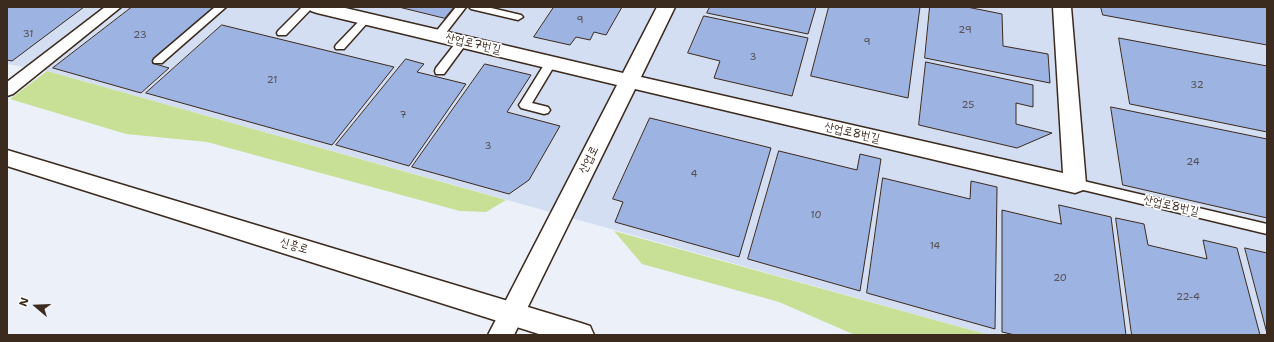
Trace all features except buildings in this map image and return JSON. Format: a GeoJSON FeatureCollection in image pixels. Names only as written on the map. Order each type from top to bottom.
{"type":"FeatureCollection","features":[{"type":"Feature","properties":{"kind":"street"},"geometry":{"type":"LineString","coordinates":[[7,90],[114,7]]}},
{"type":"Feature","properties":{"kind":"street","name":"산업로7번길"},"geometry":{"type":"LineString","coordinates":[[317,7],[629,82]]}},
{"type":"Feature","properties":{"kind":"street","name":"산업로"},"geometry":{"type":"LineString","coordinates":[[506,324],[666,7]]}},
{"type":"Feature","properties":{"kind":"street"},"geometry":{"type":"LineString","coordinates":[[1062,7],[1075,184]]}},
{"type":"Feature","properties":{"kind":"street","name":"산업로8번길"},"geometry":{"type":"LineString","coordinates":[[629,82],[1075,184]]}},
{"type":"Feature","properties":{"kind":"street","name":"신흥로"},"geometry":{"type":"LineString","coordinates":[[7,158],[506,324],[581,335]]}},
{"type":"Feature","properties":{"kind":"lane"},"geometry":{"type":"LineString","coordinates":[[158,62],[221,7]]}},
{"type":"Feature","properties":{"kind":"lane"},"geometry":{"type":"LineString","coordinates":[[282,33],[308,7]]}},
{"type":"Feature","properties":{"kind":"lane"},"geometry":{"type":"LineString","coordinates":[[438,36],[461,7]]}},
{"type":"Feature","properties":{"kind":"lane"},"geometry":{"type":"LineString","coordinates":[[474,7],[518,17]]}},
{"type":"Feature","properties":{"kind":"lane"},"geometry":{"type":"LineString","coordinates":[[340,46],[366,18]]}},
{"type":"Feature","properties":{"kind":"lane"},"geometry":{"type":"LineString","coordinates":[[440,71],[462,42]]}},
{"type":"Feature","properties":{"kind":"lane"},"geometry":{"type":"LineString","coordinates":[[544,110],[525,105],[551,63]]}},
{"type":"Feature","properties":{"kind":"lane","name":"산업로8번길"},"geometry":{"type":"LineString","coordinates":[[1075,184],[1267,229]]}},
{"type":"Feature","properties":{"kind":"shaded area"},"geometry":{"type":"Polygon","coordinates":[[[7,7],[1267,7],[1267,335],[989,335],[47,71],[7,64],[7,7]]]}},
{"type":"Feature","properties":{"kind":"green space"},"geometry":{"type":"Polygon","coordinates":[[[47,71],[506,200],[486,212],[460,211],[207,142],[126,134],[10,99],[47,71]]]}},
{"type":"Feature","properties":{"kind":"green space"},"geometry":{"type":"Polygon","coordinates":[[[614,231],[989,335],[855,335],[779,302],[642,264],[614,231]]]}}]}
